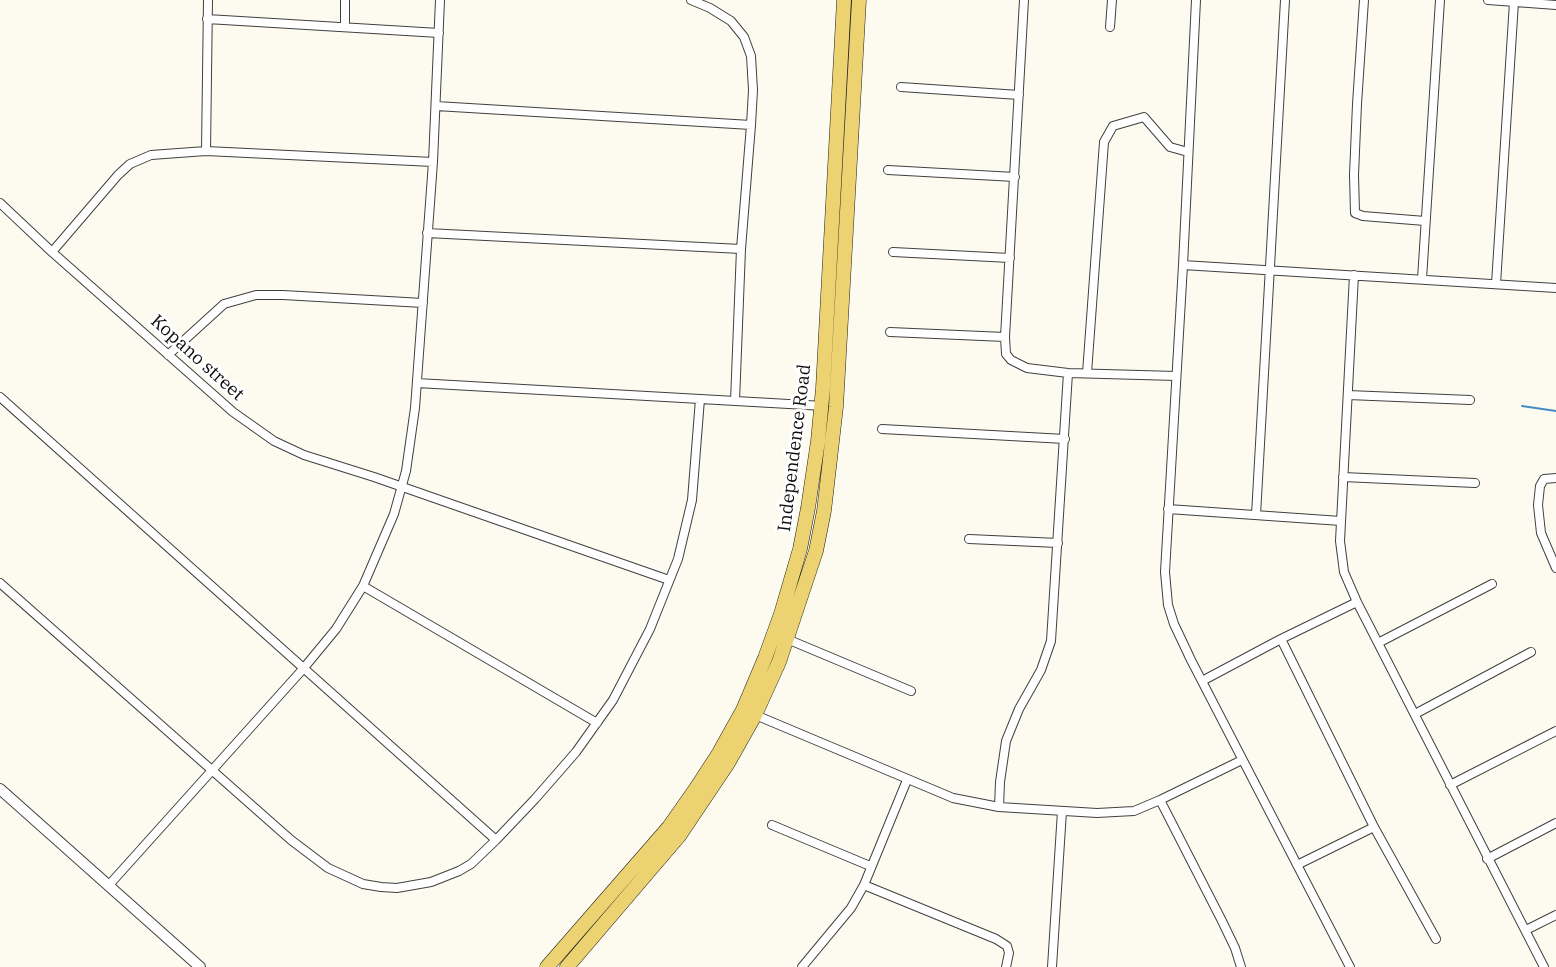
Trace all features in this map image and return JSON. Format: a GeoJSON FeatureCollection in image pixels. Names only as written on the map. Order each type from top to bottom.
{"type":"FeatureCollection","features":[{"type":"Feature","properties":{"kind":"main road","name":"Independence Road"},"geometry":{"type":"LineString","coordinates":[[567,967],[679,837],[729,763],[749,712],[800,549],[808,508],[821,406],[844,0]]}},
{"type":"Feature","properties":{"kind":"main road","name":"Independence Road"},"geometry":{"type":"LineString","coordinates":[[547,967],[669,827],[749,712],[779,662],[816,551],[822,521],[836,407],[859,0]]}},
{"type":"Feature","properties":{"kind":"street"},"geometry":{"type":"LineString","coordinates":[[206,151],[208,0]]}},
{"type":"Feature","properties":{"kind":"street"},"geometry":{"type":"LineString","coordinates":[[345,0],[345,27]]}},
{"type":"Feature","properties":{"kind":"street"},"geometry":{"type":"LineString","coordinates":[[109,885],[303,669],[336,629],[363,586],[383,543],[402,488],[411,442],[433,162],[440,0]]}},
{"type":"Feature","properties":{"kind":"street"},"geometry":{"type":"LineString","coordinates":[[691,0],[724,15],[744,37],[751,56],[753,90],[741,249],[735,401]]}},
{"type":"Feature","properties":{"kind":"street"},"geometry":{"type":"LineString","coordinates":[[1024,0],[1005,337],[1006,354],[1019,366],[1068,373],[1176,376]]}},
{"type":"Feature","properties":{"kind":"street"},"geometry":{"type":"LineString","coordinates":[[1110,27],[1112,0]]}},
{"type":"Feature","properties":{"kind":"street"},"geometry":{"type":"LineString","coordinates":[[1196,0],[1165,572],[1168,606],[1174,624],[1202,681],[1350,967]]}},
{"type":"Feature","properties":{"kind":"street"},"geometry":{"type":"LineString","coordinates":[[1256,515],[1286,0]]}},
{"type":"Feature","properties":{"kind":"street"},"geometry":{"type":"LineString","coordinates":[[1364,0],[1354,175],[1355,213],[1362,216],[1425,221]]}},
{"type":"Feature","properties":{"kind":"street"},"geometry":{"type":"LineString","coordinates":[[1422,279],[1440,0]]}},
{"type":"Feature","properties":{"kind":"street"},"geometry":{"type":"LineString","coordinates":[[1488,0],[1556,5]]}},
{"type":"Feature","properties":{"kind":"street"},"geometry":{"type":"LineString","coordinates":[[1496,284],[1514,2]]}},
{"type":"Feature","properties":{"kind":"street"},"geometry":{"type":"LineString","coordinates":[[207,19],[439,33]]}},
{"type":"Feature","properties":{"kind":"street"},"geometry":{"type":"LineString","coordinates":[[901,87],[1019,95]]}},
{"type":"Feature","properties":{"kind":"street"},"geometry":{"type":"LineString","coordinates":[[436,106],[751,125]]}},
{"type":"Feature","properties":{"kind":"street"},"geometry":{"type":"LineString","coordinates":[[1087,373],[1104,142],[1113,126],[1144,117],[1170,147],[1188,152]]}},
{"type":"Feature","properties":{"kind":"street"},"geometry":{"type":"LineString","coordinates":[[52,252],[130,164],[162,153],[206,151],[433,162]]}},
{"type":"Feature","properties":{"kind":"street"},"geometry":{"type":"LineString","coordinates":[[888,170],[1015,177]]}},
{"type":"Feature","properties":{"kind":"street","name":"Kopano street"},"geometry":{"type":"LineString","coordinates":[[0,203],[233,412],[274,441],[304,455],[374,477],[669,580]]}},
{"type":"Feature","properties":{"kind":"street"},"geometry":{"type":"LineString","coordinates":[[427,233],[741,249]]}},
{"type":"Feature","properties":{"kind":"street"},"geometry":{"type":"LineString","coordinates":[[893,252],[1010,258]]}},
{"type":"Feature","properties":{"kind":"street"},"geometry":{"type":"LineString","coordinates":[[1183,265],[1556,288]]}},
{"type":"Feature","properties":{"kind":"street"},"geometry":{"type":"LineString","coordinates":[[1354,275],[1341,521],[1342,564],[1357,603],[1544,967]]}},
{"type":"Feature","properties":{"kind":"street"},"geometry":{"type":"LineString","coordinates":[[168,355],[224,304],[256,296],[283,295],[423,303]]}},
{"type":"Feature","properties":{"kind":"street"},"geometry":{"type":"LineString","coordinates":[[890,332],[1005,337]]}},
{"type":"Feature","properties":{"kind":"street"},"geometry":{"type":"LineString","coordinates":[[999,807],[999,782],[1006,741],[1050,647],[1068,373]]}},
{"type":"Feature","properties":{"kind":"street"},"geometry":{"type":"LineString","coordinates":[[417,383],[836,407]]}},
{"type":"Feature","properties":{"kind":"street"},"geometry":{"type":"LineString","coordinates":[[1348,395],[1470,400]]}},
{"type":"Feature","properties":{"kind":"street"},"geometry":{"type":"LineString","coordinates":[[0,397],[496,840]]}},
{"type":"Feature","properties":{"kind":"street"},"geometry":{"type":"LineString","coordinates":[[0,583],[305,852],[328,868],[363,884],[397,888],[423,884],[444,878],[471,864],[496,840],[576,752],[613,700],[650,629],[678,559],[692,500],[700,399]]}},
{"type":"Feature","properties":{"kind":"street"},"geometry":{"type":"LineString","coordinates":[[882,429],[1065,439]]}},
{"type":"Feature","properties":{"kind":"street"},"geometry":{"type":"LineString","coordinates":[[1343,477],[1475,483]]}},
{"type":"Feature","properties":{"kind":"street"},"geometry":{"type":"LineString","coordinates":[[1556,477],[1544,479],[1540,486],[1538,505],[1541,533],[1556,568]]}},
{"type":"Feature","properties":{"kind":"street"},"geometry":{"type":"LineString","coordinates":[[1168,509],[1341,521]]}},
{"type":"Feature","properties":{"kind":"street"},"geometry":{"type":"LineString","coordinates":[[969,539],[1058,543]]}},
{"type":"Feature","properties":{"kind":"street"},"geometry":{"type":"LineString","coordinates":[[1378,643],[1492,585]]}},
{"type":"Feature","properties":{"kind":"street"},"geometry":{"type":"LineString","coordinates":[[363,586],[597,723]]}},
{"type":"Feature","properties":{"kind":"street"},"geometry":{"type":"LineString","coordinates":[[1202,681],[1281,639],[1357,603]]}},
{"type":"Feature","properties":{"kind":"street"},"geometry":{"type":"LineString","coordinates":[[787,639],[912,691]]}},
{"type":"Feature","properties":{"kind":"street"},"geometry":{"type":"LineString","coordinates":[[1281,639],[1374,826],[1436,939]]}},
{"type":"Feature","properties":{"kind":"street"},"geometry":{"type":"LineString","coordinates":[[1414,714],[1531,652]]}},
{"type":"Feature","properties":{"kind":"street"},"geometry":{"type":"LineString","coordinates":[[749,712],[952,798],[999,807],[1121,813],[1134,811],[1242,760]]}},
{"type":"Feature","properties":{"kind":"street"},"geometry":{"type":"LineString","coordinates":[[1450,785],[1556,731]]}},
{"type":"Feature","properties":{"kind":"street"},"geometry":{"type":"LineString","coordinates":[[802,967],[851,908],[864,885],[907,780]]}},
{"type":"Feature","properties":{"kind":"street"},"geometry":{"type":"LineString","coordinates":[[0,789],[200,967]]}},
{"type":"Feature","properties":{"kind":"street"},"geometry":{"type":"LineString","coordinates":[[1160,800],[1222,921],[1241,967]]}},
{"type":"Feature","properties":{"kind":"street"},"geometry":{"type":"LineString","coordinates":[[1052,967],[1062,811]]}},
{"type":"Feature","properties":{"kind":"street"},"geometry":{"type":"LineString","coordinates":[[1487,859],[1556,822]]}},
{"type":"Feature","properties":{"kind":"street"},"geometry":{"type":"LineString","coordinates":[[772,825],[870,866]]}},
{"type":"Feature","properties":{"kind":"street"},"geometry":{"type":"LineString","coordinates":[[1297,865],[1374,826]]}},
{"type":"Feature","properties":{"kind":"street"},"geometry":{"type":"LineString","coordinates":[[864,885],[996,939],[1007,946],[1009,953],[1006,967]]}},
{"type":"Feature","properties":{"kind":"street"},"geometry":{"type":"LineString","coordinates":[[1526,930],[1556,915]]}},
{"type":"Feature","properties":{"kind":"waterway"},"geometry":{"type":"LineString","coordinates":[[1522,406],[1556,411]]}}]}
